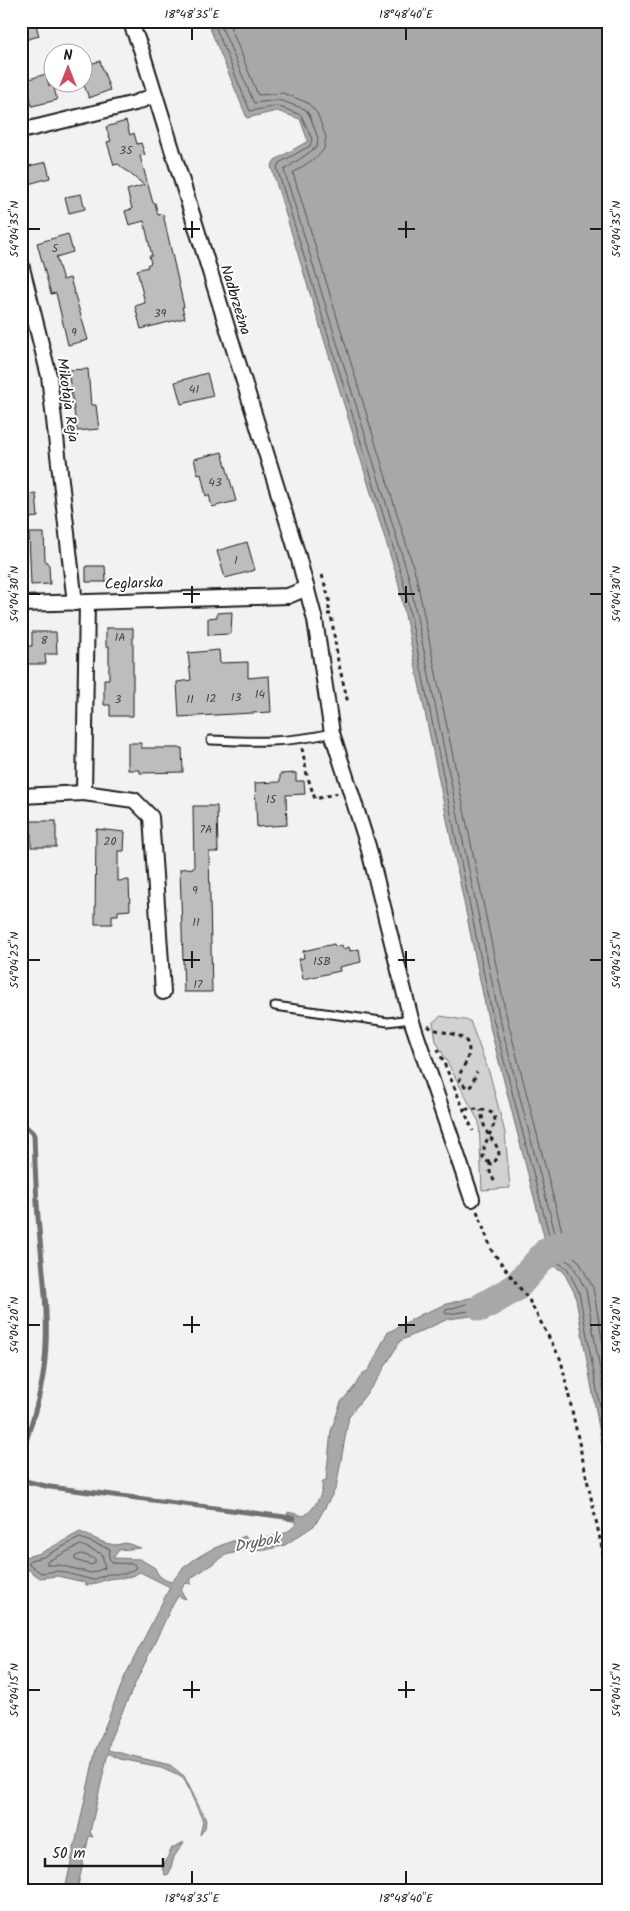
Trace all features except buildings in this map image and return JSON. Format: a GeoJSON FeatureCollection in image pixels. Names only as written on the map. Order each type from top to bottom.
{"type":"FeatureCollection","features":[{"type":"Feature","properties":{"kind":"street","name":"Nadbrzeżna"},"geometry":{"type":"LineString","coordinates":[[130,21],[141,49],[307,588],[315,620],[332,733],[368,846],[411,1019],[472,1198]]}},
{"type":"Feature","properties":{"kind":"street"},"geometry":{"type":"LineString","coordinates":[[21,131],[135,103],[155,95]]}},
{"type":"Feature","properties":{"kind":"street","name":"Mikołaja Reja"},"geometry":{"type":"LineString","coordinates":[[21,264],[49,376],[81,602],[84,793]]}},
{"type":"Feature","properties":{"kind":"street","name":"Ceglarska"},"geometry":{"type":"LineString","coordinates":[[21,604],[288,596],[307,588]]}},
{"type":"Feature","properties":{"kind":"street"},"geometry":{"type":"LineString","coordinates":[[21,796],[84,793],[134,800],[150,817],[163,992]]}},
{"type":"Feature","properties":{"kind":"lane"},"geometry":{"type":"LineString","coordinates":[[211,740],[271,743],[299,740],[332,733]]}},
{"type":"Feature","properties":{"kind":"lane"},"geometry":{"type":"LineString","coordinates":[[275,1006],[388,1022],[411,1019]]}},
{"type":"Feature","properties":{"kind":"path"},"geometry":{"type":"LineString","coordinates":[[322,575],[329,599],[329,614],[331,614],[338,661],[348,703]]}},
{"type":"Feature","properties":{"kind":"path"},"geometry":{"type":"LineString","coordinates":[[324,614],[329,614]]}},
{"type":"Feature","properties":{"kind":"path"},"geometry":{"type":"LineString","coordinates":[[299,740],[315,799],[349,790]]}},
{"type":"Feature","properties":{"kind":"path"},"geometry":{"type":"LineString","coordinates":[[426,1024],[438,1031],[459,1034],[468,1044],[469,1056],[460,1074],[463,1086],[467,1088],[471,1086],[477,1072]]}},
{"type":"Feature","properties":{"kind":"path"},"geometry":{"type":"LineString","coordinates":[[435,1045],[465,1109],[473,1131]]}},
{"type":"Feature","properties":{"kind":"path"},"geometry":{"type":"LineString","coordinates":[[465,1109],[489,1111],[496,1121],[484,1144],[483,1158],[490,1162]]}},
{"type":"Feature","properties":{"kind":"path"},"geometry":{"type":"LineString","coordinates":[[481,1110],[489,1136],[499,1151],[499,1156],[490,1162]]}},
{"type":"Feature","properties":{"kind":"path"},"geometry":{"type":"LineString","coordinates":[[490,1162],[490,1172],[494,1183]]}},
{"type":"Feature","properties":{"kind":"path"},"geometry":{"type":"LineString","coordinates":[[472,1198],[492,1251],[504,1264],[528,1300],[561,1360],[609,1580]]}},
{"type":"Feature","properties":{"kind":"shaded area"},"geometry":{"type":"Polygon","coordinates":[[[441,1016],[470,1021],[490,1075],[505,1133],[510,1188],[482,1190],[479,1122],[436,1041],[433,1022],[441,1016]]]}},
{"type":"Feature","properties":{"kind":"water"},"geometry":{"type":"Polygon","coordinates":[[[207,21],[609,21],[609,1484],[575,1294],[563,1271],[553,1266],[537,1273],[525,1287],[516,1275],[530,1256],[546,1244],[488,1019],[398,581],[271,166],[275,160],[308,141],[300,119],[277,111],[247,118],[207,21]]]}},
{"type":"Feature","properties":{"kind":"water"},"geometry":{"type":"Polygon","coordinates":[[[510,1280],[518,1293],[486,1314],[448,1319],[400,1341],[377,1380],[349,1416],[336,1488],[315,1525],[285,1545],[266,1550],[249,1549],[226,1555],[191,1578],[191,1585],[189,1583],[184,1584],[181,1591],[186,1599],[178,1596],[171,1608],[111,1737],[108,1750],[170,1765],[184,1776],[206,1820],[205,1828],[200,1835],[203,1821],[181,1776],[161,1767],[120,1759],[108,1753],[90,1832],[93,1837],[89,1836],[77,1890],[65,1890],[96,1749],[125,1676],[170,1587],[140,1572],[127,1577],[109,1579],[89,1585],[86,1585],[84,1582],[57,1576],[40,1578],[29,1570],[21,1569],[21,1558],[41,1553],[80,1532],[105,1543],[115,1545],[126,1543],[141,1548],[119,1550],[113,1558],[140,1559],[155,1568],[161,1577],[172,1582],[182,1569],[212,1549],[245,1536],[247,1539],[268,1537],[287,1532],[297,1522],[287,1520],[288,1512],[304,1516],[315,1505],[320,1496],[322,1483],[326,1480],[331,1431],[341,1402],[355,1386],[362,1374],[369,1370],[387,1333],[422,1314],[447,1304],[469,1298],[488,1297],[510,1280]]]}},
{"type":"Feature","properties":{"kind":"water"},"geometry":{"type":"Polygon","coordinates":[[[184,1842],[174,1857],[169,1874],[165,1875],[162,1868],[172,1848],[184,1842]]]}},
{"type":"Feature","properties":{"kind":"waterway"},"geometry":{"type":"LineString","coordinates":[[21,1122],[34,1134],[46,1333],[46,1351],[40,1391],[21,1457]]}},
{"type":"Feature","properties":{"kind":"waterway","name":"Drybok"},"geometry":{"type":"LineString","coordinates":[[482,1307],[515,1288],[548,1251],[609,1229]]}},
{"type":"Feature","properties":{"kind":"waterway"},"geometry":{"type":"LineString","coordinates":[[21,1480],[50,1487],[293,1518]]}}]}
